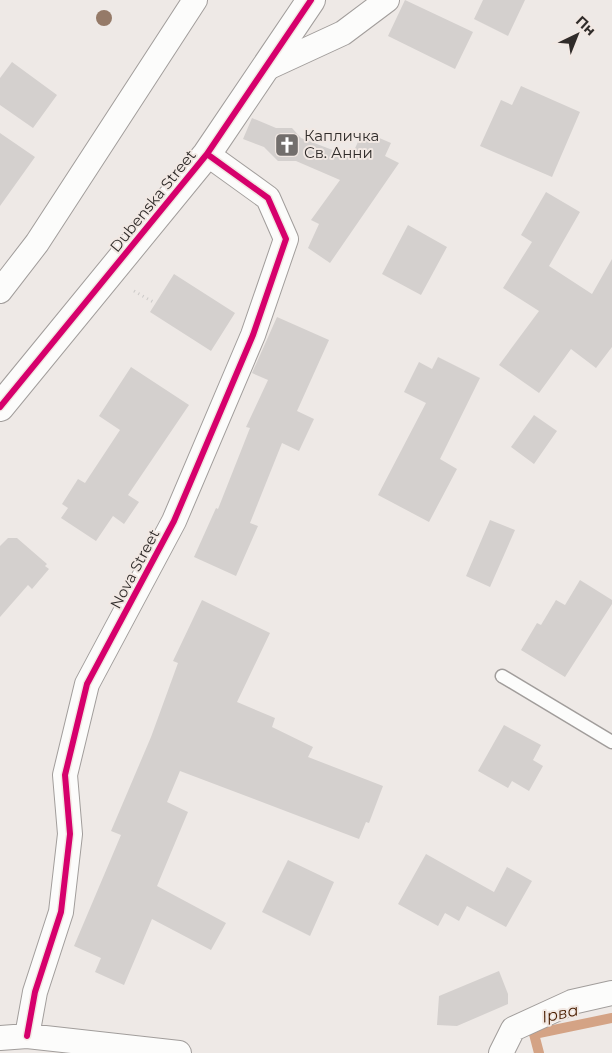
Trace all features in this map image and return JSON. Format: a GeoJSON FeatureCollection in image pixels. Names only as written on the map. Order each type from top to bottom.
{"type":"FeatureCollection","features":[{"type":"Feature","properties":{"kind":"main road","name":"Dubenska Street"},"geometry":{"type":"LineString","coordinates":[[0,407],[207,154],[312,0]]}},
{"type":"Feature","properties":{"kind":"street"},"geometry":{"type":"LineString","coordinates":[[0,291],[37,243],[195,0]]}},
{"type":"Feature","properties":{"kind":"street"},"geometry":{"type":"LineString","coordinates":[[265,68],[343,33],[387,0]]}},
{"type":"Feature","properties":{"kind":"street","name":"Nova Street"},"geometry":{"type":"LineString","coordinates":[[27,1036],[35,992],[61,912],[70,834],[65,775],[87,684],[174,520],[253,335],[286,239],[268,198],[207,154]]}},
{"type":"Feature","properties":{"kind":"street"},"geometry":{"type":"LineString","coordinates":[[501,1053],[513,1029],[572,1002],[612,993]]}},
{"type":"Feature","properties":{"kind":"street"},"geometry":{"type":"LineString","coordinates":[[0,1038],[27,1036],[180,1053]]}},
{"type":"Feature","properties":{"kind":"lane"},"geometry":{"type":"LineString","coordinates":[[502,676],[612,742]]}},
{"type":"Feature","properties":{"kind":"path"},"geometry":{"type":"LineString","coordinates":[[132,290],[155,303]]}},
{"type":"Feature","properties":{"kind":"building"},"geometry":{"type":"Polygon","coordinates":[[[405,0],[473,32],[455,69],[388,36],[405,0]]]}},
{"type":"Feature","properties":{"kind":"building"},"geometry":{"type":"Polygon","coordinates":[[[483,0],[525,0],[508,36],[474,19],[483,0]]]}},
{"type":"Feature","properties":{"kind":"building"},"geometry":{"type":"Polygon","coordinates":[[[12,62],[57,95],[33,128],[0,105],[0,78],[12,62]]]}},
{"type":"Feature","properties":{"kind":"building"},"geometry":{"type":"Polygon","coordinates":[[[521,86],[580,112],[552,177],[480,146],[501,100],[512,105],[521,86]]]}},
{"type":"Feature","properties":{"kind":"building"},"geometry":{"type":"Polygon","coordinates":[[[252,118],[276,128],[292,128],[301,138],[351,157],[363,131],[391,143],[385,156],[399,163],[330,263],[308,248],[319,224],[311,220],[340,180],[296,161],[278,161],[264,147],[243,139],[252,118]]]}},
{"type":"Feature","properties":{"kind":"building"},"geometry":{"type":"Polygon","coordinates":[[[0,133],[35,157],[0,206],[0,133]]]}},
{"type":"Feature","properties":{"kind":"building"},"geometry":{"type":"Polygon","coordinates":[[[546,192],[580,212],[549,266],[592,294],[612,259],[612,347],[596,368],[571,349],[539,393],[499,365],[539,311],[503,288],[532,242],[521,235],[546,192]]]}},
{"type":"Feature","properties":{"kind":"building"},"geometry":{"type":"Polygon","coordinates":[[[408,225],[447,247],[421,295],[382,274],[408,225]]]}},
{"type":"Feature","properties":{"kind":"building"},"geometry":{"type":"Polygon","coordinates":[[[174,274],[235,313],[211,351],[150,312],[174,274]]]}},
{"type":"Feature","properties":{"kind":"building"},"geometry":{"type":"Polygon","coordinates":[[[277,317],[329,340],[297,411],[314,419],[299,451],[282,443],[250,523],[258,526],[236,576],[194,557],[216,508],[218,509],[250,428],[246,427],[268,380],[252,373],[277,317]]]}},
{"type":"Feature","properties":{"kind":"building"},"geometry":{"type":"Polygon","coordinates":[[[438,357],[480,378],[440,459],[457,469],[429,522],[378,495],[426,403],[404,392],[419,362],[432,369],[438,357]]]}},
{"type":"Feature","properties":{"kind":"building"},"geometry":{"type":"Polygon","coordinates":[[[131,367],[189,405],[128,495],[139,502],[124,524],[113,516],[96,541],[61,518],[68,508],[62,504],[78,479],[85,483],[120,430],[99,416],[131,367]]]}},
{"type":"Feature","properties":{"kind":"building"},"geometry":{"type":"Polygon","coordinates":[[[534,415],[557,431],[534,464],[511,447],[534,415]]]}},
{"type":"Feature","properties":{"kind":"building"},"geometry":{"type":"Polygon","coordinates":[[[490,520],[515,530],[490,587],[466,576],[490,520]]]}},
{"type":"Feature","properties":{"kind":"building"},"geometry":{"type":"Polygon","coordinates":[[[8,538],[17,538],[47,564],[45,566],[49,569],[32,589],[28,585],[0,617],[0,546],[8,538]]]}},
{"type":"Feature","properties":{"kind":"building"},"geometry":{"type":"Polygon","coordinates":[[[580,580],[612,600],[612,604],[565,677],[521,650],[537,623],[541,625],[556,600],[565,605],[580,580]]]}},
{"type":"Feature","properties":{"kind":"building"},"geometry":{"type":"Polygon","coordinates":[[[202,600],[270,633],[237,702],[275,718],[272,727],[313,747],[308,757],[383,786],[369,823],[366,822],[359,839],[180,771],[167,802],[188,812],[157,886],[226,923],[211,950],[152,919],[124,985],[95,972],[101,958],[74,946],[121,835],[111,831],[151,737],[178,663],[173,661],[202,600]]]}},
{"type":"Feature","properties":{"kind":"building"},"geometry":{"type":"Polygon","coordinates":[[[504,725],[541,745],[533,760],[543,766],[529,791],[512,781],[508,788],[478,771],[504,725]]]}},
{"type":"Feature","properties":{"kind":"building"},"geometry":{"type":"Polygon","coordinates":[[[426,854],[494,892],[507,867],[532,881],[506,927],[467,906],[459,921],[445,913],[438,926],[398,904],[426,854]]]}},
{"type":"Feature","properties":{"kind":"building"},"geometry":{"type":"Polygon","coordinates":[[[288,860],[334,882],[310,936],[262,912],[288,860]]]}},
{"type":"Feature","properties":{"kind":"building"},"geometry":{"type":"Polygon","coordinates":[[[499,971],[508,994],[508,1004],[457,1026],[437,1025],[439,996],[499,971]]]}},
{"type":"Feature","properties":{"kind":"waterway","name":"Ірва"},"geometry":{"type":"LineString","coordinates":[[539,1053],[534,1034],[612,1018]]}},
{"type":"Feature","properties":{"kind":"cycle path"},"geometry":{"type":"LineString","coordinates":[[0,407],[207,154],[311,0]]}},
{"type":"Feature","properties":{"kind":"cycle path"},"geometry":{"type":"LineString","coordinates":[[27,1036],[35,992],[61,912],[70,834],[65,775],[87,684],[174,521],[253,335],[286,239],[268,198],[207,154]]}},
{"type":"Feature","properties":{"kind":"place","name":"Капличка Св. Анни"},"geometry":{"type":"Point","coordinates":[287,145]}}]}
